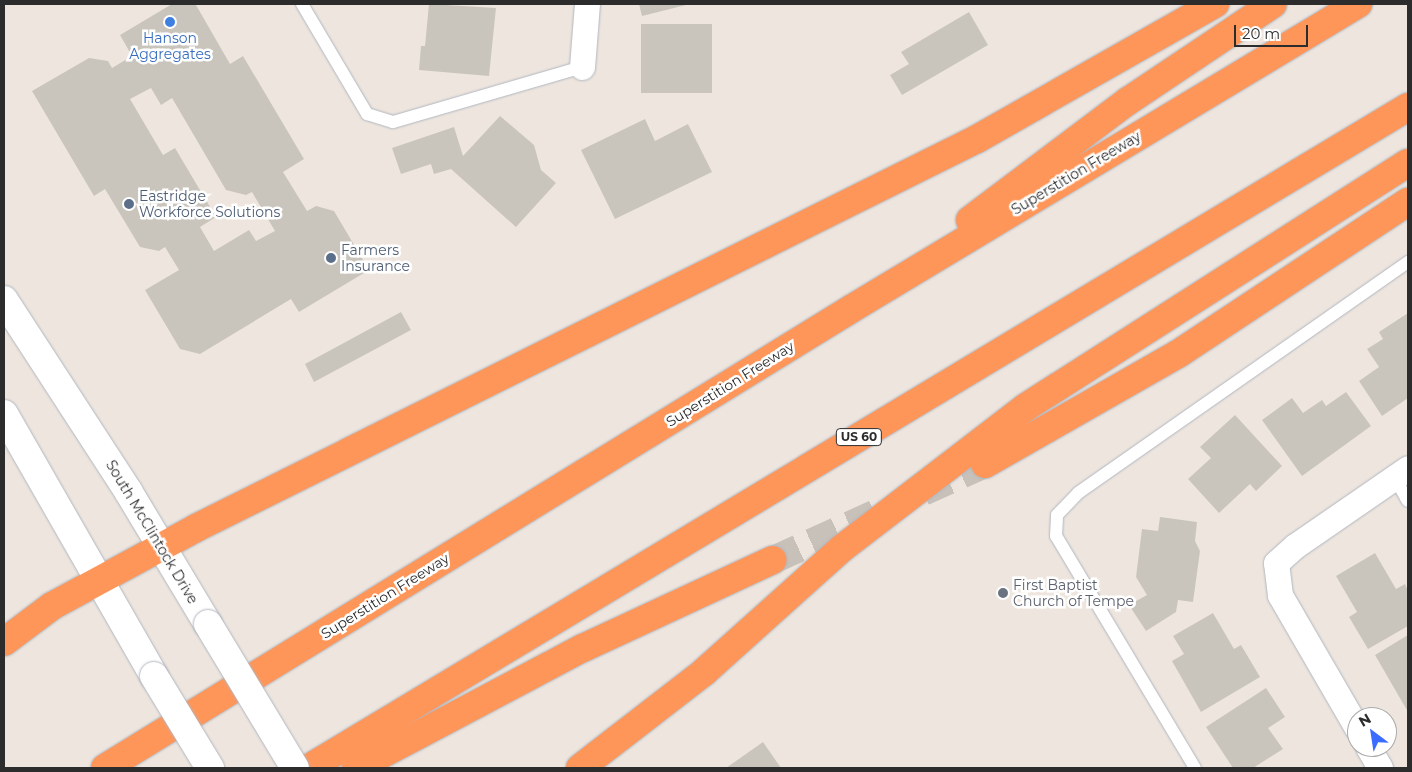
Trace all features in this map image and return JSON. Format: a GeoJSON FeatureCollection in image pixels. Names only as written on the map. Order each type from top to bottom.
{"type":"FeatureCollection","features":[{"type":"Feature","properties":{"kind":"highway"},"geometry":{"type":"LineString","coordinates":[[4,642],[52,606],[163,546],[976,139],[1215,4]]}},
{"type":"Feature","properties":{"kind":"highway"},"geometry":{"type":"LineString","coordinates":[[851,309],[1128,101],[1273,4]]}},
{"type":"Feature","properties":{"kind":"highway","name":"Superstition Freeway"},"geometry":{"type":"LineString","coordinates":[[105,768],[851,309],[1358,4]]}},
{"type":"Feature","properties":{"kind":"highway","name":"US 60"},"geometry":{"type":"LineString","coordinates":[[309,768],[1408,107]]}},
{"type":"Feature","properties":{"kind":"highway"},"geometry":{"type":"LineString","coordinates":[[580,768],[704,672],[842,549],[1026,407],[1408,163]]}},
{"type":"Feature","properties":{"kind":"highway"},"geometry":{"type":"LineString","coordinates":[[985,464],[1178,354],[1408,202]]}},
{"type":"Feature","properties":{"kind":"highway"},"geometry":{"type":"LineString","coordinates":[[356,768],[583,648],[773,560]]}},
{"type":"Feature","properties":{"kind":"main road","name":"South McClintock Drive"},"geometry":{"type":"LineString","coordinates":[[4,300],[163,546],[295,768]]}},
{"type":"Feature","properties":{"kind":"main road"},"geometry":{"type":"LineString","coordinates":[[4,414],[98,581],[210,768]]}},
{"type":"Feature","properties":{"kind":"street"},"geometry":{"type":"LineString","coordinates":[[582,68],[587,4]]}},
{"type":"Feature","properties":{"kind":"street"},"geometry":{"type":"LineString","coordinates":[[1347,711],[1280,595],[1276,564],[1295,546],[1401,473]]}},
{"type":"Feature","properties":{"kind":"street"},"geometry":{"type":"LineString","coordinates":[[1374,757],[1380,768]]}},
{"type":"Feature","properties":{"kind":"lane"},"geometry":{"type":"LineString","coordinates":[[302,4],[367,114],[393,122],[582,68]]}},
{"type":"Feature","properties":{"kind":"lane"},"geometry":{"type":"LineString","coordinates":[[1195,768],[1056,536],[1057,515],[1078,493],[1408,262]]}},
{"type":"Feature","properties":{"kind":"lane"},"geometry":{"type":"LineString","coordinates":[[1401,473],[1408,501]]}},
{"type":"Feature","properties":{"kind":"building"},"geometry":{"type":"Polygon","coordinates":[[[172,4],[196,5],[230,64],[243,56],[304,159],[283,172],[307,211],[316,206],[334,211],[369,270],[299,312],[291,299],[200,354],[180,349],[145,290],[179,270],[165,247],[159,251],[140,247],[105,189],[94,196],[32,91],[89,58],[108,61],[112,68],[132,56],[120,35],[172,4]],[[151,88],[130,99],[163,155],[175,148],[216,217],[200,227],[214,251],[249,230],[256,241],[275,231],[252,192],[246,195],[226,190],[172,98],[161,105],[151,88]]]}},
{"type":"Feature","properties":{"kind":"building"},"geometry":{"type":"Polygon","coordinates":[[[429,4],[496,8],[489,76],[419,70],[421,46],[425,46],[429,4]]]}},
{"type":"Feature","properties":{"kind":"building"},"geometry":{"type":"Polygon","coordinates":[[[639,4],[690,4],[642,16],[639,4]]]}},
{"type":"Feature","properties":{"kind":"building"},"geometry":{"type":"Polygon","coordinates":[[[969,12],[988,45],[902,95],[890,75],[909,64],[901,52],[969,12]]]}},
{"type":"Feature","properties":{"kind":"building"},"geometry":{"type":"Polygon","coordinates":[[[641,24],[712,24],[712,93],[641,93],[641,24]]]}},
{"type":"Feature","properties":{"kind":"building"},"geometry":{"type":"Polygon","coordinates":[[[500,116],[534,145],[541,170],[556,183],[516,227],[451,169],[434,174],[431,164],[401,174],[392,148],[454,127],[463,156],[500,116]]]}},
{"type":"Feature","properties":{"kind":"building"},"geometry":{"type":"Polygon","coordinates":[[[645,119],[655,141],[688,124],[712,172],[615,219],[581,150],[645,119]]]}},
{"type":"Feature","properties":{"kind":"building"},"geometry":{"type":"Polygon","coordinates":[[[401,312],[411,330],[314,382],[305,364],[401,312]]]}},
{"type":"Feature","properties":{"kind":"building"},"geometry":{"type":"Polygon","coordinates":[[[1408,313],[1408,398],[1382,416],[1359,381],[1379,367],[1367,349],[1383,339],[1379,332],[1408,313]]]}},
{"type":"Feature","properties":{"kind":"building"},"geometry":{"type":"Polygon","coordinates":[[[1346,392],[1371,426],[1302,476],[1262,420],[1292,398],[1303,413],[1322,400],[1326,406],[1346,392]]]}},
{"type":"Feature","properties":{"kind":"building"},"geometry":{"type":"Polygon","coordinates":[[[1235,415],[1282,466],[1256,491],[1250,484],[1219,513],[1188,479],[1211,458],[1200,447],[1235,415]]]}},
{"type":"Feature","properties":{"kind":"building"},"geometry":{"type":"Polygon","coordinates":[[[1160,517],[1197,522],[1195,541],[1200,551],[1193,602],[1178,600],[1176,612],[1146,631],[1129,605],[1147,595],[1136,577],[1142,529],[1158,531],[1160,517]]]}},
{"type":"Feature","properties":{"kind":"building"},"geometry":{"type":"Polygon","coordinates":[[[1375,553],[1396,589],[1405,584],[1408,591],[1408,626],[1368,649],[1349,617],[1357,612],[1336,576],[1375,553]]]}},
{"type":"Feature","properties":{"kind":"building"},"geometry":{"type":"Polygon","coordinates":[[[1213,613],[1234,649],[1241,645],[1260,677],[1201,712],[1172,661],[1184,654],[1173,636],[1213,613]]]}},
{"type":"Feature","properties":{"kind":"building"},"geometry":{"type":"Polygon","coordinates":[[[1408,635],[1408,712],[1375,655],[1408,635]]]}},
{"type":"Feature","properties":{"kind":"building"},"geometry":{"type":"Polygon","coordinates":[[[1266,688],[1285,717],[1268,728],[1283,749],[1253,768],[1233,768],[1206,727],[1266,688]]]}},
{"type":"Feature","properties":{"kind":"building"},"geometry":{"type":"Polygon","coordinates":[[[763,742],[781,768],[726,768],[763,742]]]}},
{"type":"Feature","properties":{"kind":"tunnel"},"geometry":{"type":"LineString","coordinates":[[923,492],[985,464]]}},
{"type":"Feature","properties":{"kind":"tunnel"},"geometry":{"type":"LineString","coordinates":[[773,560],[881,511]]}},
{"type":"Feature","properties":{"kind":"place","name":"Hanson Aggregates"},"geometry":{"type":"Point","coordinates":[170,22]}},
{"type":"Feature","properties":{"kind":"place","name":"Eastridge Workforce Solutions"},"geometry":{"type":"Point","coordinates":[129,204]}},
{"type":"Feature","properties":{"kind":"place","name":"Farmers Insurance"},"geometry":{"type":"Point","coordinates":[331,258]}},
{"type":"Feature","properties":{"kind":"place","name":"First Baptist Church of Tempe"},"geometry":{"type":"Point","coordinates":[1003,593]}}]}
